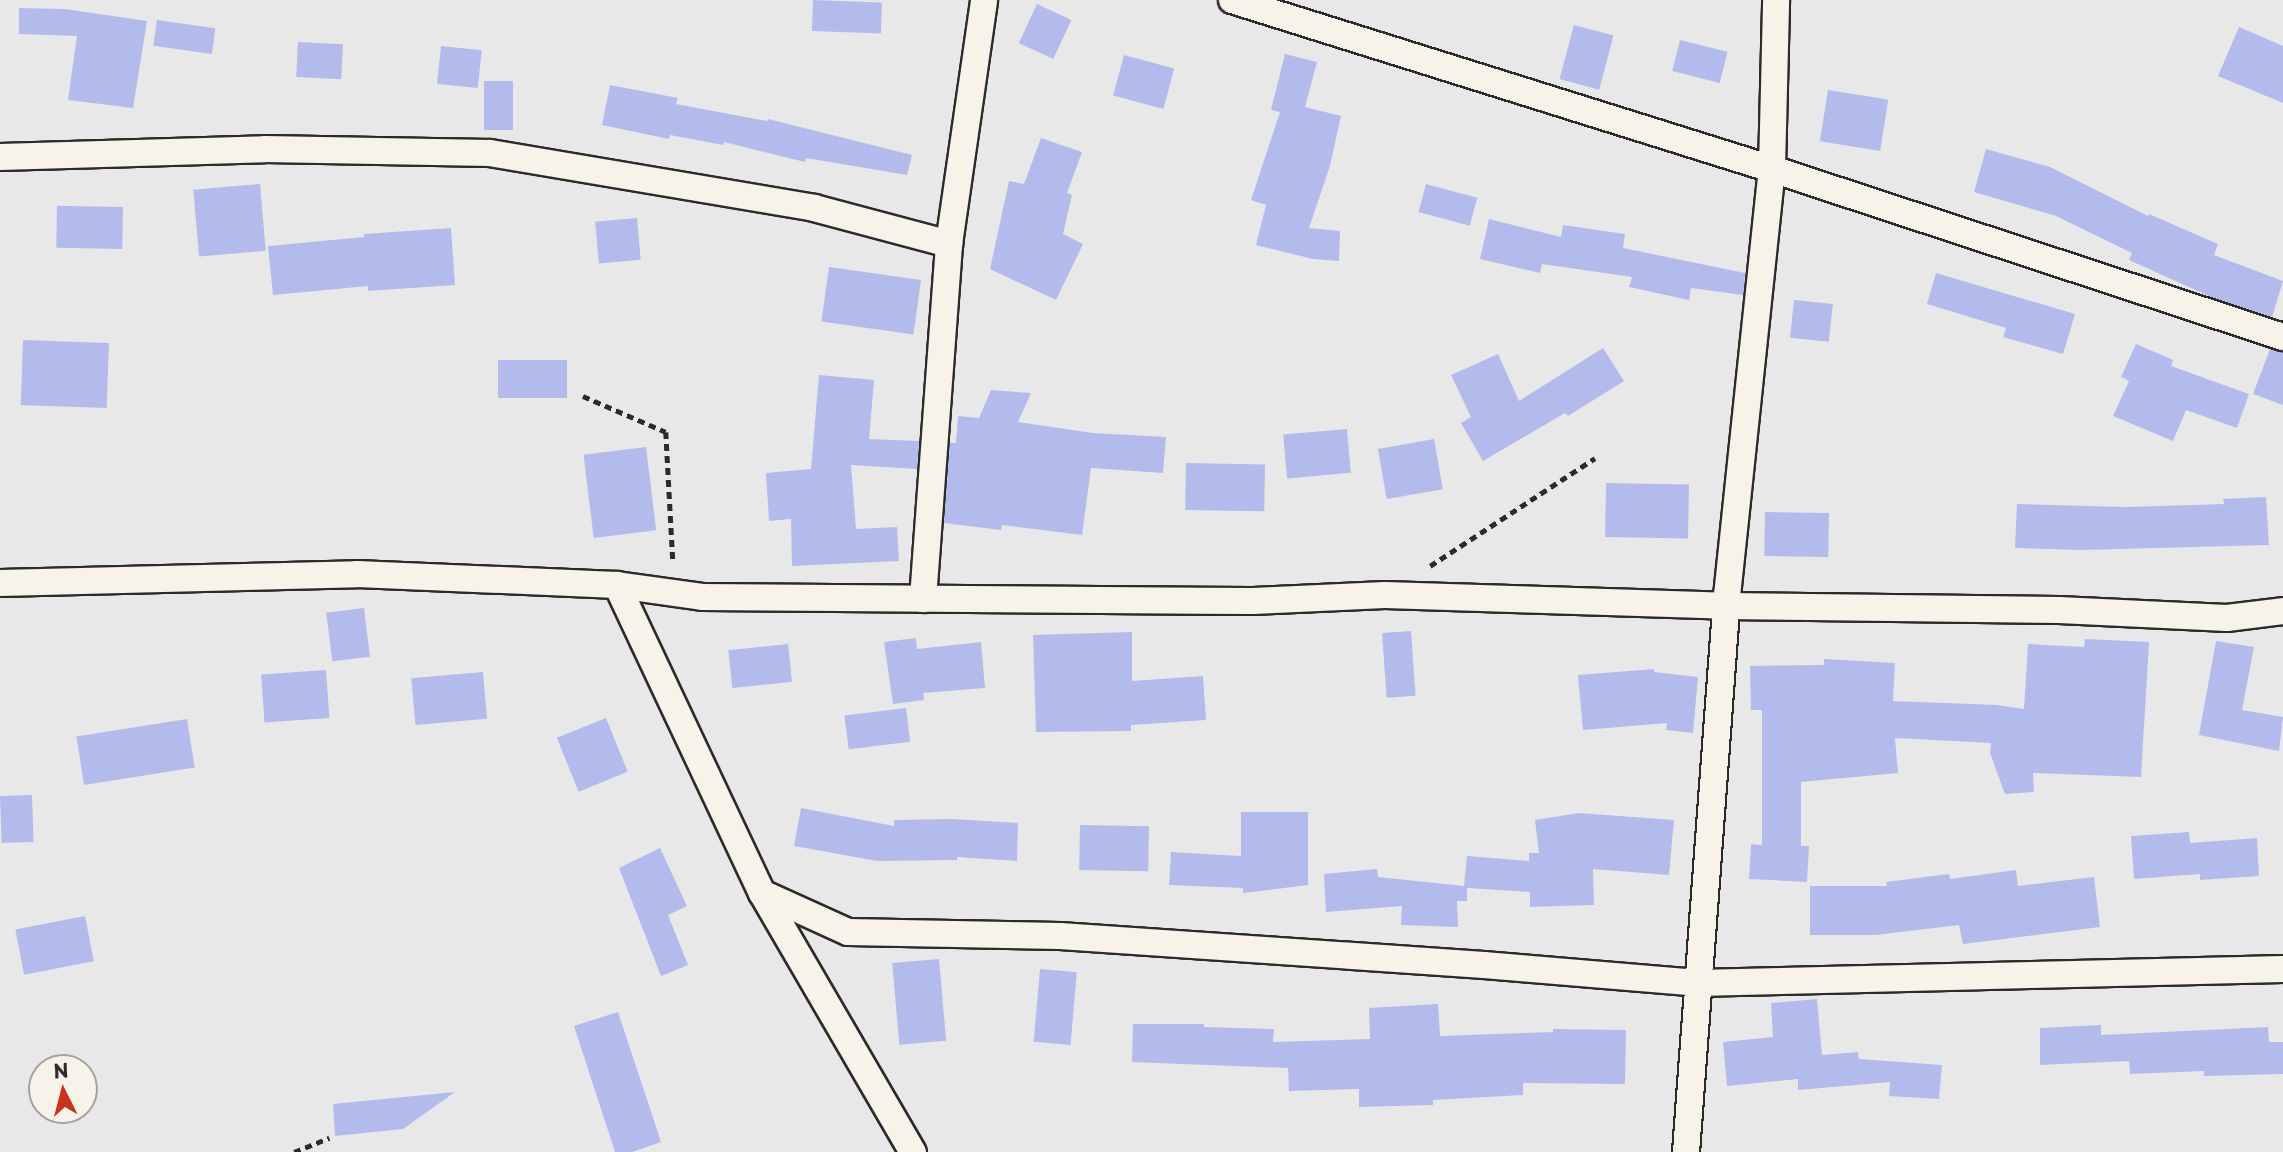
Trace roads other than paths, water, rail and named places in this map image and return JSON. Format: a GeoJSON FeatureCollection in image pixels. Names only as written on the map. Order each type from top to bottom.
{"type":"FeatureCollection","features":[{"type":"Feature","properties":{"kind":"street"},"geometry":{"type":"LineString","coordinates":[[923,599],[949,244],[985,0]]}},
{"type":"Feature","properties":{"kind":"street"},"geometry":{"type":"LineString","coordinates":[[1232,0],[1772,169],[2283,337]]}},
{"type":"Feature","properties":{"kind":"street"},"geometry":{"type":"LineString","coordinates":[[1686,1152],[1726,606],[1772,169],[1776,0]]}},
{"type":"Feature","properties":{"kind":"street"},"geometry":{"type":"LineString","coordinates":[[0,157],[265,149],[490,153],[814,208],[949,244]]}},
{"type":"Feature","properties":{"kind":"street"},"geometry":{"type":"LineString","coordinates":[[0,583],[357,574],[617,585],[702,597],[1254,601],[1385,595],[1726,606],[2059,610],[2227,618],[2283,611]]}},
{"type":"Feature","properties":{"kind":"street"},"geometry":{"type":"LineString","coordinates":[[617,585],[762,893],[913,1152]]}},
{"type":"Feature","properties":{"kind":"street"},"geometry":{"type":"LineString","coordinates":[[762,893],[848,932],[1060,936],[1484,965],[1697,983],[2283,969]]}}]}
